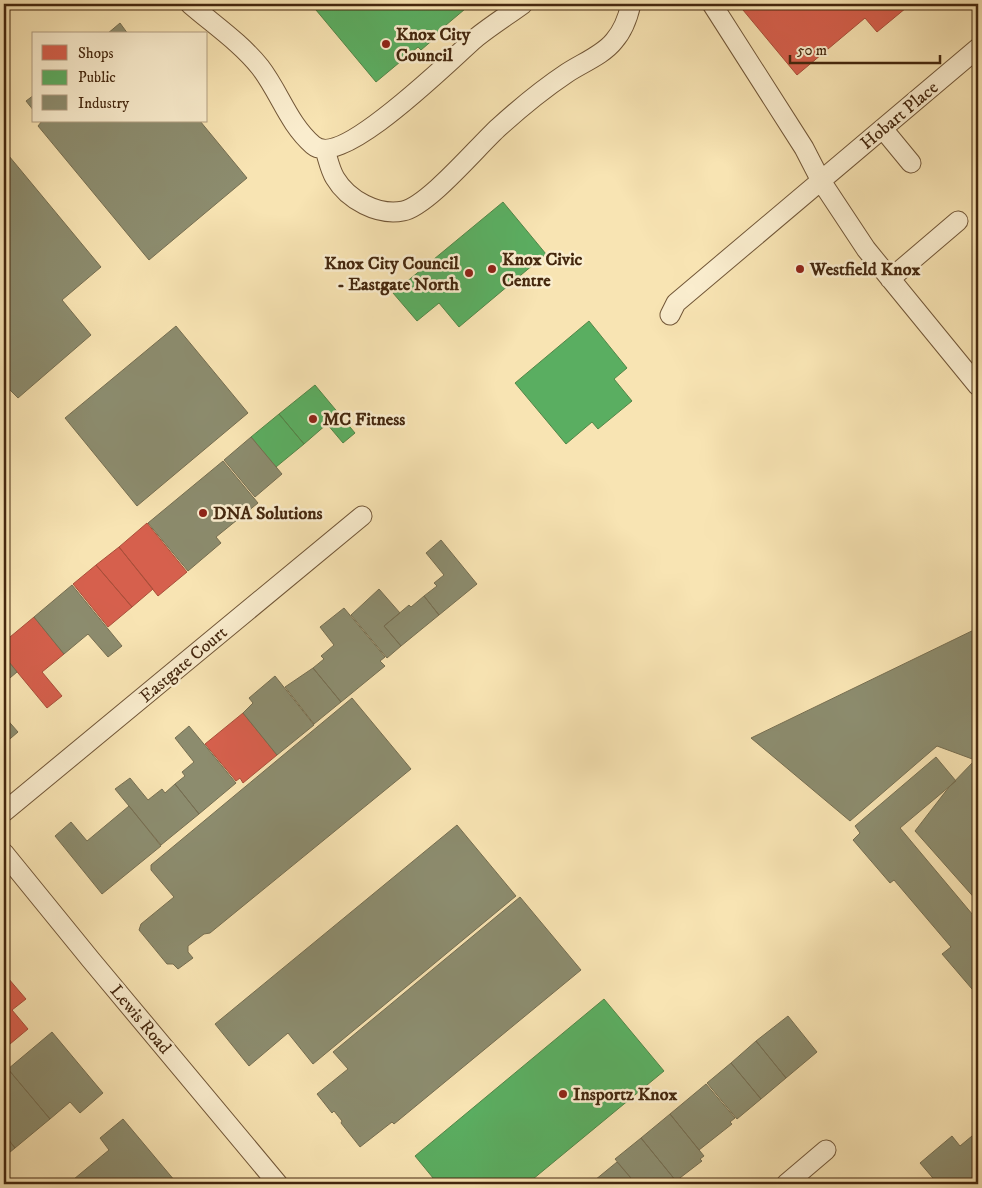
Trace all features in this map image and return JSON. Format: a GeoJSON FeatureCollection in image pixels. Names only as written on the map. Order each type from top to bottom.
{"type":"FeatureCollection","features":[{"type":"Feature","properties":{"kind":"street"},"geometry":{"type":"LineString","coordinates":[[197,6],[251,57],[270,82],[295,128],[314,146],[326,150],[341,146],[376,124],[477,37],[523,4]]}},
{"type":"Feature","properties":{"kind":"street"},"geometry":{"type":"LineString","coordinates":[[326,150],[335,177],[355,198],[370,207],[386,211],[404,211],[413,208],[430,196],[500,126],[552,83],[614,42],[628,16],[631,4]]}},
{"type":"Feature","properties":{"kind":"street"},"geometry":{"type":"LineString","coordinates":[[712,4],[804,148],[821,181],[890,280],[978,386]]}},
{"type":"Feature","properties":{"kind":"street","name":"Hobart Place"},"geometry":{"type":"LineString","coordinates":[[670,315],[676,303],[978,48]]}},
{"type":"Feature","properties":{"kind":"street"},"geometry":{"type":"LineString","coordinates":[[883,129],[911,163]]}},
{"type":"Feature","properties":{"kind":"street"},"geometry":{"type":"LineString","coordinates":[[890,280],[958,221]]}},
{"type":"Feature","properties":{"kind":"street","name":"Eastgate Court"},"geometry":{"type":"LineString","coordinates":[[4,812],[362,516]]}},
{"type":"Feature","properties":{"kind":"street","name":"Lewis Road"},"geometry":{"type":"LineString","coordinates":[[4,852],[91,960],[278,1184]]}},
{"type":"Feature","properties":{"kind":"street"},"geometry":{"type":"LineString","coordinates":[[786,1184],[826,1150]]}},
{"type":"Feature","properties":{"kind":"building: Shops"},"geometry":{"type":"Polygon","coordinates":[[[738,4],[903,4],[906,8],[877,32],[865,18],[797,75],[738,4]]]}},
{"type":"Feature","properties":{"kind":"building: Shops"},"geometry":{"type":"Polygon","coordinates":[[[147,523],[187,572],[158,596],[119,547],[147,523]]]}},
{"type":"Feature","properties":{"kind":"building: Shops"},"geometry":{"type":"Polygon","coordinates":[[[119,547],[153,589],[132,607],[96,565],[119,547]]]}},
{"type":"Feature","properties":{"kind":"building: Shops"},"geometry":{"type":"Polygon","coordinates":[[[96,565],[132,607],[108,627],[73,584],[96,565]]]}},
{"type":"Feature","properties":{"kind":"building: Shops"},"geometry":{"type":"Polygon","coordinates":[[[34,617],[64,654],[42,672],[62,696],[47,708],[4,656],[4,642],[34,617]]]}},
{"type":"Feature","properties":{"kind":"building: Shops"},"geometry":{"type":"Polygon","coordinates":[[[243,713],[277,755],[243,783],[240,778],[236,781],[205,744],[243,713]]]}},
{"type":"Feature","properties":{"kind":"building: Shops"},"geometry":{"type":"Polygon","coordinates":[[[8,978],[26,999],[12,1010],[28,1029],[4,1049],[4,981],[8,978]]]}},
{"type":"Feature","properties":{"kind":"building: Public","name":"Knox City Council"},"geometry":{"type":"Polygon","coordinates":[[[311,4],[471,4],[433,36],[435,38],[421,50],[418,47],[376,82],[311,4]]]}},
{"type":"Feature","properties":{"kind":"building: Public","name":"Knox City Council - Eastgate North"},"geometry":{"type":"Polygon","coordinates":[[[503,202],[546,254],[459,327],[439,303],[417,321],[393,293],[503,202]]]}},
{"type":"Feature","properties":{"kind":"building: Public"},"geometry":{"type":"Polygon","coordinates":[[[589,321],[627,368],[614,379],[632,401],[598,429],[592,422],[566,444],[515,383],[589,321]]]}},
{"type":"Feature","properties":{"kind":"building: Public","name":"MC Fitness"},"geometry":{"type":"Polygon","coordinates":[[[315,385],[355,433],[343,443],[327,424],[304,444],[279,414],[315,385]]]}},
{"type":"Feature","properties":{"kind":"building: Public","name":"MC Fitness"},"geometry":{"type":"Polygon","coordinates":[[[279,414],[304,444],[276,467],[251,437],[279,414]]]}},
{"type":"Feature","properties":{"kind":"building: Public","name":"Insportz Knox"},"geometry":{"type":"Polygon","coordinates":[[[604,999],[664,1071],[527,1184],[438,1184],[415,1156],[604,999]]]}},
{"type":"Feature","properties":{"kind":"building: Industry"},"geometry":{"type":"Polygon","coordinates":[[[120,23],[127,32],[109,32],[120,23]]]}},
{"type":"Feature","properties":{"kind":"building: Industry"},"geometry":{"type":"Polygon","coordinates":[[[32,96],[32,108],[26,101],[32,96]]]}},
{"type":"Feature","properties":{"kind":"building: Industry"},"geometry":{"type":"Polygon","coordinates":[[[41,122],[201,122],[247,178],[149,260],[38,126],[41,122]]]}},
{"type":"Feature","properties":{"kind":"building: Industry"},"geometry":{"type":"Polygon","coordinates":[[[4,150],[101,267],[62,300],[91,335],[18,398],[4,384],[4,150]]]}},
{"type":"Feature","properties":{"kind":"building: Industry"},"geometry":{"type":"Polygon","coordinates":[[[176,326],[248,413],[137,506],[65,418],[176,326]]]}},
{"type":"Feature","properties":{"kind":"building: Industry"},"geometry":{"type":"Polygon","coordinates":[[[251,437],[282,474],[255,497],[224,460],[251,437]]]}},
{"type":"Feature","properties":{"kind":"building: Industry","name":"DNA Solutions"},"geometry":{"type":"Polygon","coordinates":[[[223,461],[258,503],[216,537],[221,543],[188,571],[148,523],[223,461]]]}},
{"type":"Feature","properties":{"kind":"building: Industry"},"geometry":{"type":"Polygon","coordinates":[[[441,540],[477,584],[439,615],[424,596],[437,586],[434,583],[444,575],[426,553],[441,540]]]}},
{"type":"Feature","properties":{"kind":"building: Industry"},"geometry":{"type":"Polygon","coordinates":[[[72,585],[122,646],[108,657],[88,634],[64,654],[34,617],[72,585]]]}},
{"type":"Feature","properties":{"kind":"building: Industry"},"geometry":{"type":"Polygon","coordinates":[[[379,589],[400,613],[384,626],[401,646],[387,658],[351,615],[379,589]]]}},
{"type":"Feature","properties":{"kind":"building: Industry"},"geometry":{"type":"Polygon","coordinates":[[[424,596],[439,615],[401,646],[384,626],[409,605],[411,607],[424,596]]]}},
{"type":"Feature","properties":{"kind":"building: Industry"},"geometry":{"type":"Polygon","coordinates":[[[344,608],[385,657],[380,661],[385,666],[341,702],[313,668],[324,659],[321,656],[334,645],[320,627],[344,608]]]}},
{"type":"Feature","properties":{"kind":"building: Industry"},"geometry":{"type":"Polygon","coordinates":[[[978,628],[978,902],[915,831],[949,787],[975,760],[937,746],[850,821],[751,738],[978,628]]]}},
{"type":"Feature","properties":{"kind":"building: Industry"},"geometry":{"type":"Polygon","coordinates":[[[4,656],[17,672],[4,683],[4,656]]]}},
{"type":"Feature","properties":{"kind":"building: Industry"},"geometry":{"type":"Polygon","coordinates":[[[313,668],[341,702],[314,724],[285,687],[313,668]]]}},
{"type":"Feature","properties":{"kind":"building: Industry"},"geometry":{"type":"Polygon","coordinates":[[[275,676],[314,725],[277,755],[243,713],[253,703],[249,698],[275,676]]]}},
{"type":"Feature","properties":{"kind":"building: Industry"},"geometry":{"type":"Polygon","coordinates":[[[352,698],[411,769],[210,933],[204,934],[188,946],[188,952],[193,958],[178,969],[173,964],[167,964],[139,930],[141,924],[174,897],[151,870],[151,865],[352,698]]]}},
{"type":"Feature","properties":{"kind":"building: Industry"},"geometry":{"type":"Polygon","coordinates":[[[4,716],[18,732],[4,744],[4,716]]]}},
{"type":"Feature","properties":{"kind":"building: Industry"},"geometry":{"type":"Polygon","coordinates":[[[189,726],[236,783],[199,814],[175,784],[185,776],[182,772],[194,762],[175,738],[189,726]]]}},
{"type":"Feature","properties":{"kind":"building: Industry"},"geometry":{"type":"Polygon","coordinates":[[[936,757],[956,781],[900,828],[978,921],[978,996],[942,954],[951,947],[894,880],[890,883],[853,840],[860,833],[855,826],[936,757]]]}},
{"type":"Feature","properties":{"kind":"building: Industry"},"geometry":{"type":"Polygon","coordinates":[[[130,778],[148,800],[162,789],[165,793],[175,784],[199,814],[161,845],[115,789],[130,778]]]}},
{"type":"Feature","properties":{"kind":"building: Industry"},"geometry":{"type":"Polygon","coordinates":[[[129,806],[161,846],[102,894],[55,836],[71,822],[87,841],[129,806]]]}},
{"type":"Feature","properties":{"kind":"building: Industry"},"geometry":{"type":"Polygon","coordinates":[[[457,825],[516,896],[313,1064],[288,1033],[249,1066],[215,1024],[457,825]]]}},
{"type":"Feature","properties":{"kind":"building: Industry"},"geometry":{"type":"Polygon","coordinates":[[[520,897],[581,970],[394,1124],[392,1122],[360,1147],[334,1111],[332,1113],[317,1094],[348,1069],[333,1052],[520,897]]]}},
{"type":"Feature","properties":{"kind":"building: Industry"},"geometry":{"type":"Polygon","coordinates":[[[788,1016],[817,1052],[786,1078],[756,1041],[788,1016]]]}},
{"type":"Feature","properties":{"kind":"building: Industry"},"geometry":{"type":"Polygon","coordinates":[[[52,1032],[103,1093],[80,1113],[70,1102],[50,1119],[8,1069],[52,1032]]]}},
{"type":"Feature","properties":{"kind":"building: Industry"},"geometry":{"type":"Polygon","coordinates":[[[756,1041],[786,1078],[761,1099],[731,1063],[756,1041]]]}},
{"type":"Feature","properties":{"kind":"building: Industry"},"geometry":{"type":"Polygon","coordinates":[[[731,1063],[761,1099],[737,1119],[707,1083],[731,1063]]]}},
{"type":"Feature","properties":{"kind":"building: Industry"},"geometry":{"type":"Polygon","coordinates":[[[8,1069],[50,1119],[15,1148],[4,1134],[4,1073],[8,1069]]]}},
{"type":"Feature","properties":{"kind":"building: Industry"},"geometry":{"type":"Polygon","coordinates":[[[706,1084],[735,1118],[730,1122],[732,1124],[699,1150],[670,1114],[706,1084]]]}},
{"type":"Feature","properties":{"kind":"building: Industry"},"geometry":{"type":"Polygon","coordinates":[[[670,1114],[704,1156],[700,1159],[702,1161],[676,1181],[641,1138],[670,1114]]]}},
{"type":"Feature","properties":{"kind":"building: Industry"},"geometry":{"type":"Polygon","coordinates":[[[123,1119],[175,1181],[170,1184],[78,1184],[74,1179],[109,1150],[100,1138],[123,1119]]]}},
{"type":"Feature","properties":{"kind":"building: Industry"},"geometry":{"type":"Polygon","coordinates":[[[978,1131],[978,1179],[972,1184],[938,1184],[920,1163],[952,1136],[960,1146],[978,1131]]]}},
{"type":"Feature","properties":{"kind":"building: Industry"},"geometry":{"type":"Polygon","coordinates":[[[4,1134],[15,1148],[4,1157],[4,1134]]]}},
{"type":"Feature","properties":{"kind":"building: Industry"},"geometry":{"type":"Polygon","coordinates":[[[641,1138],[676,1181],[673,1184],[636,1184],[615,1159],[641,1138]]]}},
{"type":"Feature","properties":{"kind":"building: Industry"},"geometry":{"type":"Polygon","coordinates":[[[617,1162],[636,1184],[598,1184],[595,1180],[617,1162]]]}},
{"type":"Feature","properties":{"kind":"place","name":"Knox City Council"},"geometry":{"type":"Point","coordinates":[386,44]}},
{"type":"Feature","properties":{"kind":"place","name":"Knox Civic Centre"},"geometry":{"type":"Point","coordinates":[492,269]}},
{"type":"Feature","properties":{"kind":"place","name":"Westfield Knox"},"geometry":{"type":"Point","coordinates":[800,269]}},
{"type":"Feature","properties":{"kind":"place","name":"Knox City Council - Eastgate North"},"geometry":{"type":"Point","coordinates":[469,273]}},
{"type":"Feature","properties":{"kind":"place","name":"MC Fitness"},"geometry":{"type":"Point","coordinates":[313,419]}},
{"type":"Feature","properties":{"kind":"place","name":"DNA Solutions"},"geometry":{"type":"Point","coordinates":[203,513]}},
{"type":"Feature","properties":{"kind":"place","name":"Insportz Knox"},"geometry":{"type":"Point","coordinates":[563,1094]}}]}
